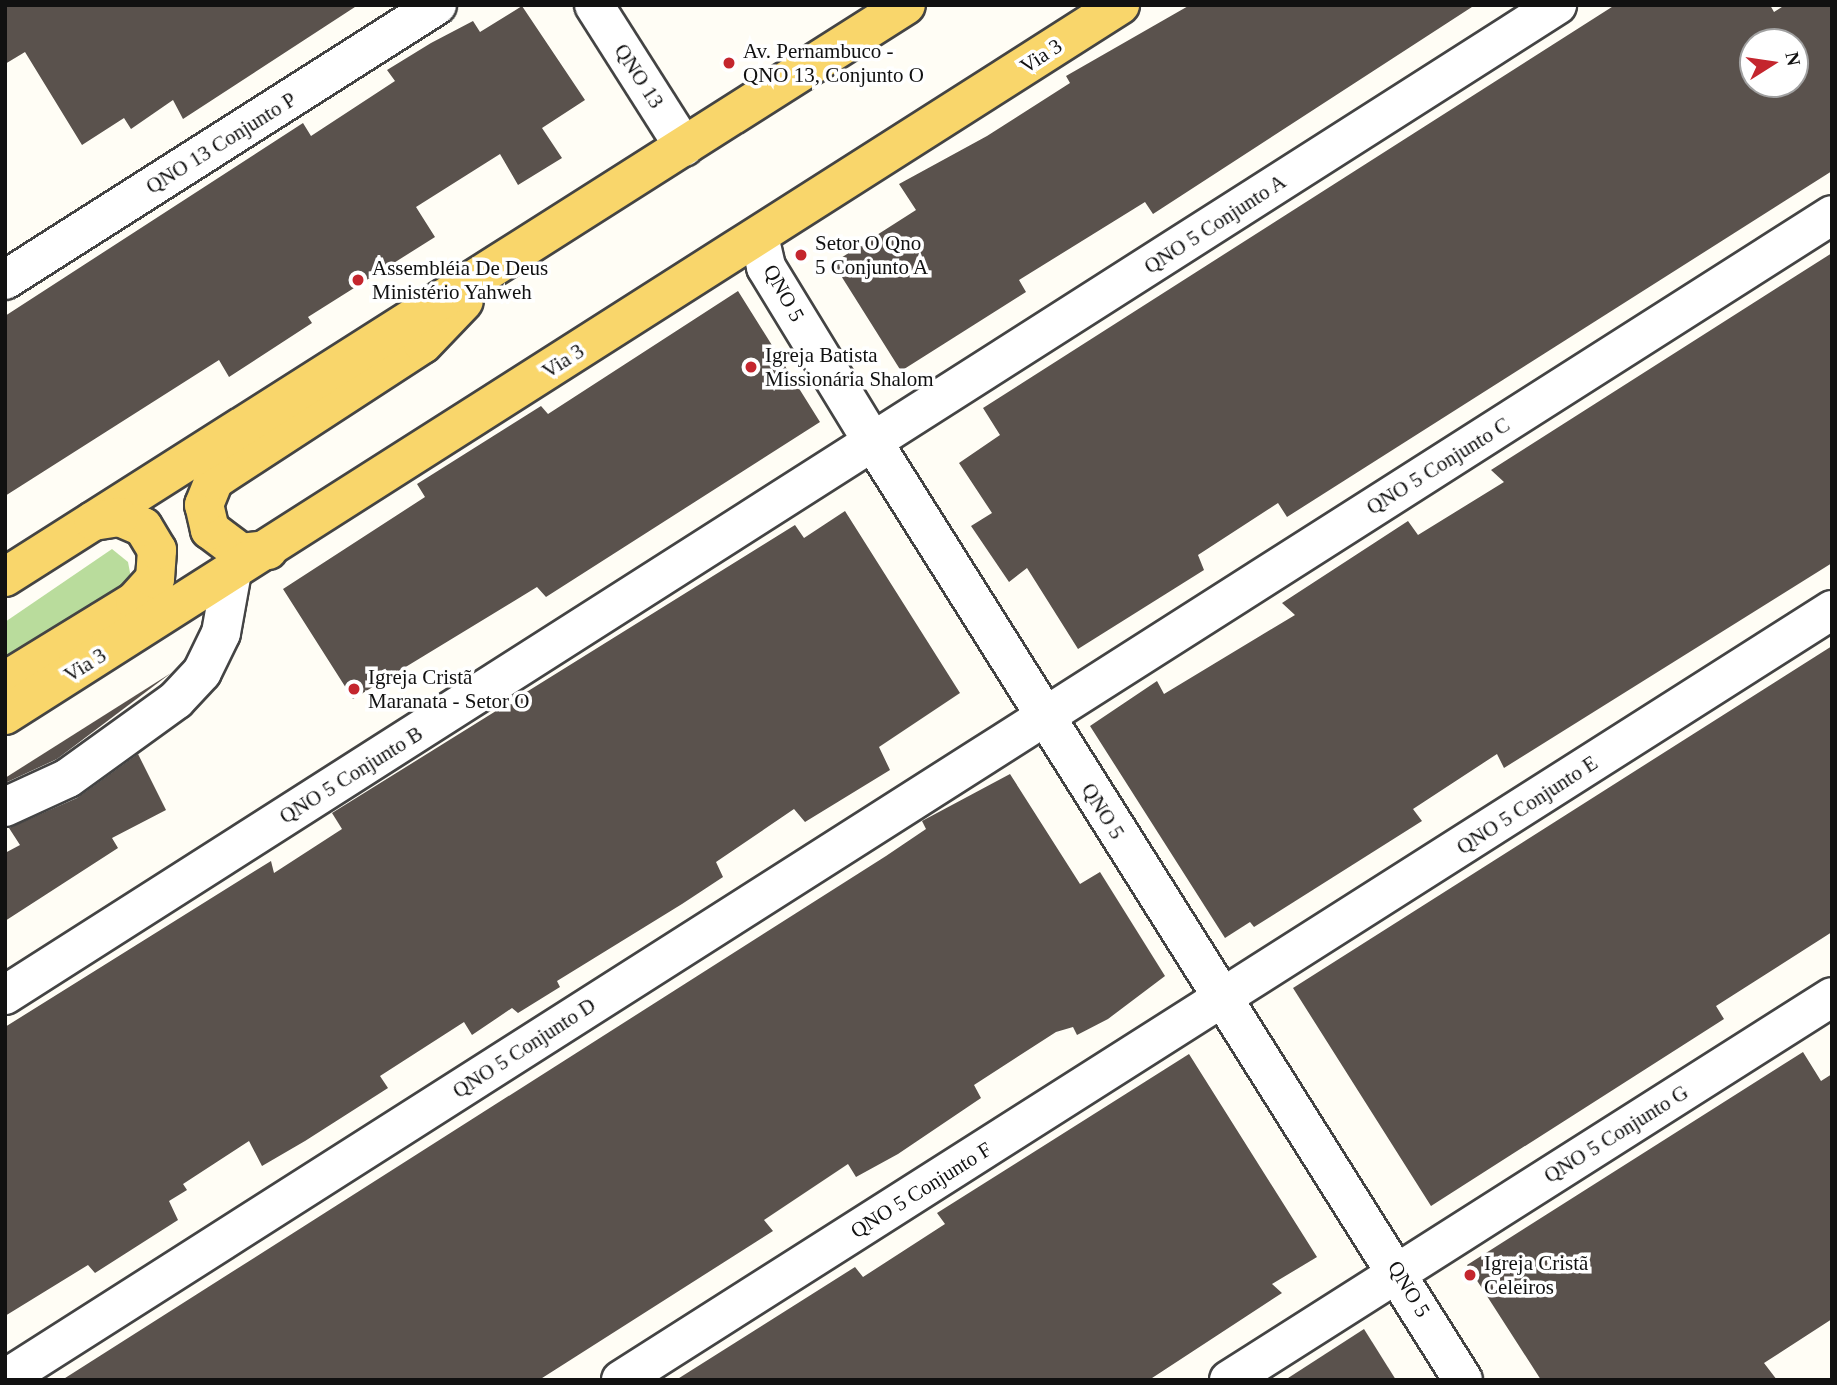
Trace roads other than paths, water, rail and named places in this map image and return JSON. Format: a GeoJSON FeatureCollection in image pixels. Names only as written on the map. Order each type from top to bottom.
{"type":"FeatureCollection","features":[{"type":"Feature","properties":{"kind":"main road"},"geometry":{"type":"LineString","coordinates":[[5,577],[906,5]]}},
{"type":"Feature","properties":{"kind":"main road"},"geometry":{"type":"LineString","coordinates":[[1018,71],[1094,5]]}},
{"type":"Feature","properties":{"kind":"main road","name":"Via 3"},"geometry":{"type":"LineString","coordinates":[[5,715],[1120,5]]}},
{"type":"Feature","properties":{"kind":"main road"},"geometry":{"type":"LineString","coordinates":[[268,550],[241,553],[210,530],[204,505],[214,480],[422,344],[507,256]]}},
{"type":"Feature","properties":{"kind":"main road"},"geometry":{"type":"LineString","coordinates":[[5,681],[135,601],[155,579],[157,550],[142,527],[119,517],[93,521]]}},
{"type":"Feature","properties":{"kind":"street","name":"QNO 13 Conjunto P"},"geometry":{"type":"LineString","coordinates":[[5,280],[437,5]]}},
{"type":"Feature","properties":{"kind":"street","name":"QNO 13"},"geometry":{"type":"LineString","coordinates":[[594,5],[684,147]]}},
{"type":"Feature","properties":{"kind":"street","name":"QNO 5 Conjunto A"},"geometry":{"type":"LineString","coordinates":[[873,442],[1557,5]]}},
{"type":"Feature","properties":{"kind":"street","name":"QNO 5 Conjunto C"},"geometry":{"type":"LineString","coordinates":[[1043,716],[1832,215]]}},
{"type":"Feature","properties":{"kind":"street","name":"QNO 5"},"geometry":{"type":"LineString","coordinates":[[759,236],[766,267],[873,442],[1222,1000],[1400,1271],[1463,1380]]}},
{"type":"Feature","properties":{"kind":"street","name":"QNO 5 Conjunto B"},"geometry":{"type":"LineString","coordinates":[[5,995],[873,442]]}},
{"type":"Feature","properties":{"kind":"street"},"geometry":{"type":"LineString","coordinates":[[5,807],[68,778],[176,700],[202,673],[221,632],[232,572]]}},
{"type":"Feature","properties":{"kind":"street","name":"QNO 5 Conjunto E"},"geometry":{"type":"LineString","coordinates":[[1222,1000],[1832,610]]}},
{"type":"Feature","properties":{"kind":"street","name":"QNO 5 Conjunto D"},"geometry":{"type":"LineString","coordinates":[[5,1379],[1043,716]]}},
{"type":"Feature","properties":{"kind":"street","name":"QNO 5 Conjunto G"},"geometry":{"type":"LineString","coordinates":[[1229,1380],[1832,997]]}},
{"type":"Feature","properties":{"kind":"street","name":"QNO 5 Conjunto F"},"geometry":{"type":"LineString","coordinates":[[621,1380],[1222,1000]]}},
{"type":"Feature","properties":{"kind":"place","name":"Av. Pernambuco - QNO 13, Conjunto O"},"geometry":{"type":"Point","coordinates":[729,63]}},
{"type":"Feature","properties":{"kind":"place","name":"Setor O Qno 5 Conjunto A"},"geometry":{"type":"Point","coordinates":[801,255]}},
{"type":"Feature","properties":{"kind":"place","name":"Assembléia De Deus Ministério Yahweh"},"geometry":{"type":"Point","coordinates":[358,280]}},
{"type":"Feature","properties":{"kind":"place","name":"Igreja Batista Missionária Shalom"},"geometry":{"type":"Point","coordinates":[751,367]}},
{"type":"Feature","properties":{"kind":"place","name":"Igreja Cristã Maranata - Setor O"},"geometry":{"type":"Point","coordinates":[354,689]}},
{"type":"Feature","properties":{"kind":"place","name":"Igreja Cristã Celeiros"},"geometry":{"type":"Point","coordinates":[1470,1275]}}]}
